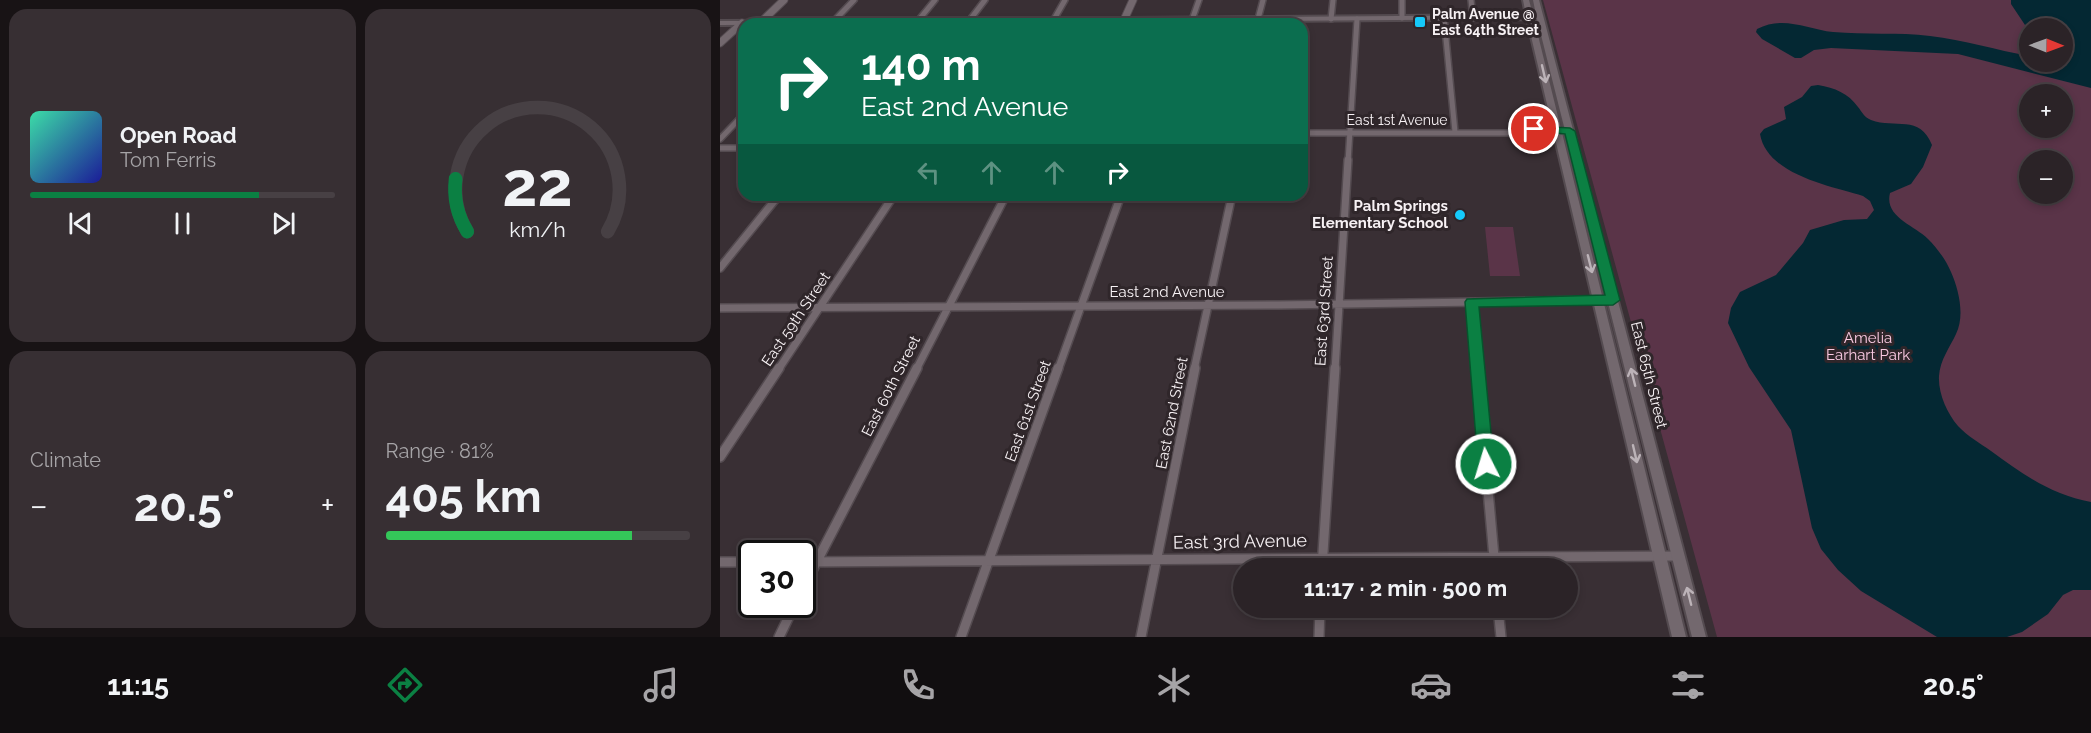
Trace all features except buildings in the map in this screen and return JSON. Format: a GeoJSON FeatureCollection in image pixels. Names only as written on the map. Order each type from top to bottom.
{"type":"FeatureCollection","features":[{"type":"Feature","properties":{"kind":"main road"},"geometry":{"type":"LineString","coordinates":[[1526,0],[1536,17]]}},
{"type":"Feature","properties":{"kind":"main road"},"geometry":{"type":"LineString","coordinates":[[1536,0],[1536,17]]}},
{"type":"Feature","properties":{"kind":"main road"},"geometry":{"type":"LineString","coordinates":[[1308,20],[1536,17]]}},
{"type":"Feature","properties":{"kind":"main road","name":"East 65th Street"},"geometry":{"type":"LineString","coordinates":[[1536,17],[1598,300],[1679,637]]}},
{"type":"Feature","properties":{"kind":"main road"},"geometry":{"type":"LineString","coordinates":[[720,23],[738,23]]}},
{"type":"Feature","properties":{"kind":"main road","name":"East 65th Street"},"geometry":{"type":"LineString","coordinates":[[1562,131],[1613,300],[1699,637]]}},
{"type":"Feature","properties":{"kind":"street"},"geometry":{"type":"LineString","coordinates":[[765,18],[784,0]]}},
{"type":"Feature","properties":{"kind":"street"},"geometry":{"type":"LineString","coordinates":[[837,18],[854,0]]}},
{"type":"Feature","properties":{"kind":"street"},"geometry":{"type":"LineString","coordinates":[[922,18],[935,0]]}},
{"type":"Feature","properties":{"kind":"street"},"geometry":{"type":"LineString","coordinates":[[971,18],[985,0]]}},
{"type":"Feature","properties":{"kind":"street"},"geometry":{"type":"LineString","coordinates":[[1055,18],[1065,0]]}},
{"type":"Feature","properties":{"kind":"street"},"geometry":{"type":"LineString","coordinates":[[1125,18],[1133,0]]}},
{"type":"Feature","properties":{"kind":"street"},"geometry":{"type":"LineString","coordinates":[[1188,18],[1199,0]]}},
{"type":"Feature","properties":{"kind":"street"},"geometry":{"type":"LineString","coordinates":[[1258,18],[1263,0]]}},
{"type":"Feature","properties":{"kind":"street"},"geometry":{"type":"LineString","coordinates":[[1331,19],[1333,0]]}},
{"type":"Feature","properties":{"kind":"street"},"geometry":{"type":"LineString","coordinates":[[1402,0],[1402,18]]}},
{"type":"Feature","properties":{"kind":"street"},"geometry":{"type":"LineString","coordinates":[[1470,0],[1473,18]]}},
{"type":"Feature","properties":{"kind":"street"},"geometry":{"type":"LineString","coordinates":[[1444,18],[1455,132]]}},
{"type":"Feature","properties":{"kind":"street","name":"East 63rd Street"},"geometry":{"type":"LineString","coordinates":[[1323,557],[1357,19]]}},
{"type":"Feature","properties":{"kind":"street"},"geometry":{"type":"LineString","coordinates":[[720,43],[738,27]]}},
{"type":"Feature","properties":{"kind":"street"},"geometry":{"type":"LineString","coordinates":[[720,139],[738,120]]}},
{"type":"Feature","properties":{"kind":"street","name":"East 1st Avenue"},"geometry":{"type":"LineString","coordinates":[[1308,133],[1562,131]]}},
{"type":"Feature","properties":{"kind":"street"},"geometry":{"type":"LineString","coordinates":[[720,148],[738,148]]}},
{"type":"Feature","properties":{"kind":"street"},"geometry":{"type":"LineString","coordinates":[[720,268],[774,201]]}},
{"type":"Feature","properties":{"kind":"street","name":"East 59th Street"},"geometry":{"type":"LineString","coordinates":[[720,457],[890,201]]}},
{"type":"Feature","properties":{"kind":"street","name":"East 60th Street"},"geometry":{"type":"LineString","coordinates":[[817,562],[1003,201]]}},
{"type":"Feature","properties":{"kind":"street","name":"East 61st Street"},"geometry":{"type":"LineString","coordinates":[[961,637],[1119,201]]}},
{"type":"Feature","properties":{"kind":"street","name":"East 62nd Street"},"geometry":{"type":"LineString","coordinates":[[1141,637],[1207,306],[1231,201]]}},
{"type":"Feature","properties":{"kind":"street","name":"East 2nd Avenue"},"geometry":{"type":"LineString","coordinates":[[720,308],[1207,306],[1613,300]]}},
{"type":"Feature","properties":{"kind":"street"},"geometry":{"type":"LineString","coordinates":[[1471,302],[1494,556]]}},
{"type":"Feature","properties":{"kind":"street","name":"East 3rd Avenue"},"geometry":{"type":"LineString","coordinates":[[817,562],[1678,556]]}},
{"type":"Feature","properties":{"kind":"street"},"geometry":{"type":"LineString","coordinates":[[720,562],[738,562]]}},
{"type":"Feature","properties":{"kind":"street"},"geometry":{"type":"LineString","coordinates":[[779,637],[788,618]]}},
{"type":"Feature","properties":{"kind":"street"},"geometry":{"type":"LineString","coordinates":[[1319,637],[1320,618]]}},
{"type":"Feature","properties":{"kind":"street"},"geometry":{"type":"LineString","coordinates":[[1499,618],[1501,637]]}},
{"type":"Feature","properties":{"kind":"green space","name":"Amelia Earhart Park"},"geometry":{"type":"Polygon","coordinates":[[[1543,0],[2091,0],[2091,637],[1717,637],[1543,0]]]}},
{"type":"Feature","properties":{"kind":"green space"},"geometry":{"type":"Polygon","coordinates":[[[1485,227],[1513,227],[1520,276],[1490,276],[1485,227]]]}},
{"type":"Feature","properties":{"kind":"water"},"geometry":{"type":"Polygon","coordinates":[[[2011,0],[2091,0],[2091,88],[2028,72],[2073,72],[2073,18],[2020,18],[2011,4],[2011,0]]]}},
{"type":"Feature","properties":{"kind":"water"},"geometry":{"type":"Polygon","coordinates":[[[1786,23],[1833,32],[1918,35],[1955,40],[2019,54],[2019,70],[1958,54],[1831,48],[1814,50],[1801,58],[1795,58],[1762,39],[1756,32],[1757,29],[1767,25],[1786,23]]]}},
{"type":"Feature","properties":{"kind":"water"},"geometry":{"type":"Polygon","coordinates":[[[1818,85],[1845,95],[1871,120],[1906,124],[1921,129],[1932,145],[1923,167],[1911,184],[1890,193],[1889,201],[1891,208],[1902,220],[1928,239],[1938,250],[1949,268],[1956,287],[1960,303],[1959,327],[1943,359],[1939,376],[1942,396],[1954,421],[1969,436],[2026,475],[2050,489],[2091,502],[2091,590],[2073,590],[2063,595],[2048,614],[2022,632],[2007,637],[1937,637],[1861,591],[1838,570],[1821,549],[1812,528],[1791,430],[1749,367],[1728,323],[1731,308],[1740,292],[1776,275],[1803,243],[1810,230],[1844,220],[1867,219],[1874,210],[1870,201],[1863,196],[1818,183],[1787,169],[1765,148],[1760,134],[1764,129],[1786,119],[1784,107],[1802,97],[1811,86],[1818,85]]]}},
{"type":"Feature","properties":{"kind":"place","name":"Palm Avenue @ East 64th Street"},"geometry":{"type":"Point","coordinates":[1420,22]}},
{"type":"Feature","properties":{"kind":"place","name":"Palm Springs Elementary School"},"geometry":{"type":"Point","coordinates":[1460,215]}},
{"type":"Feature","properties":{"kind":"route"},"geometry":{"type":"LineString","coordinates":[[1486,464],[1471,302],[1613,300],[1570,131],[1534,129]]}}]}
